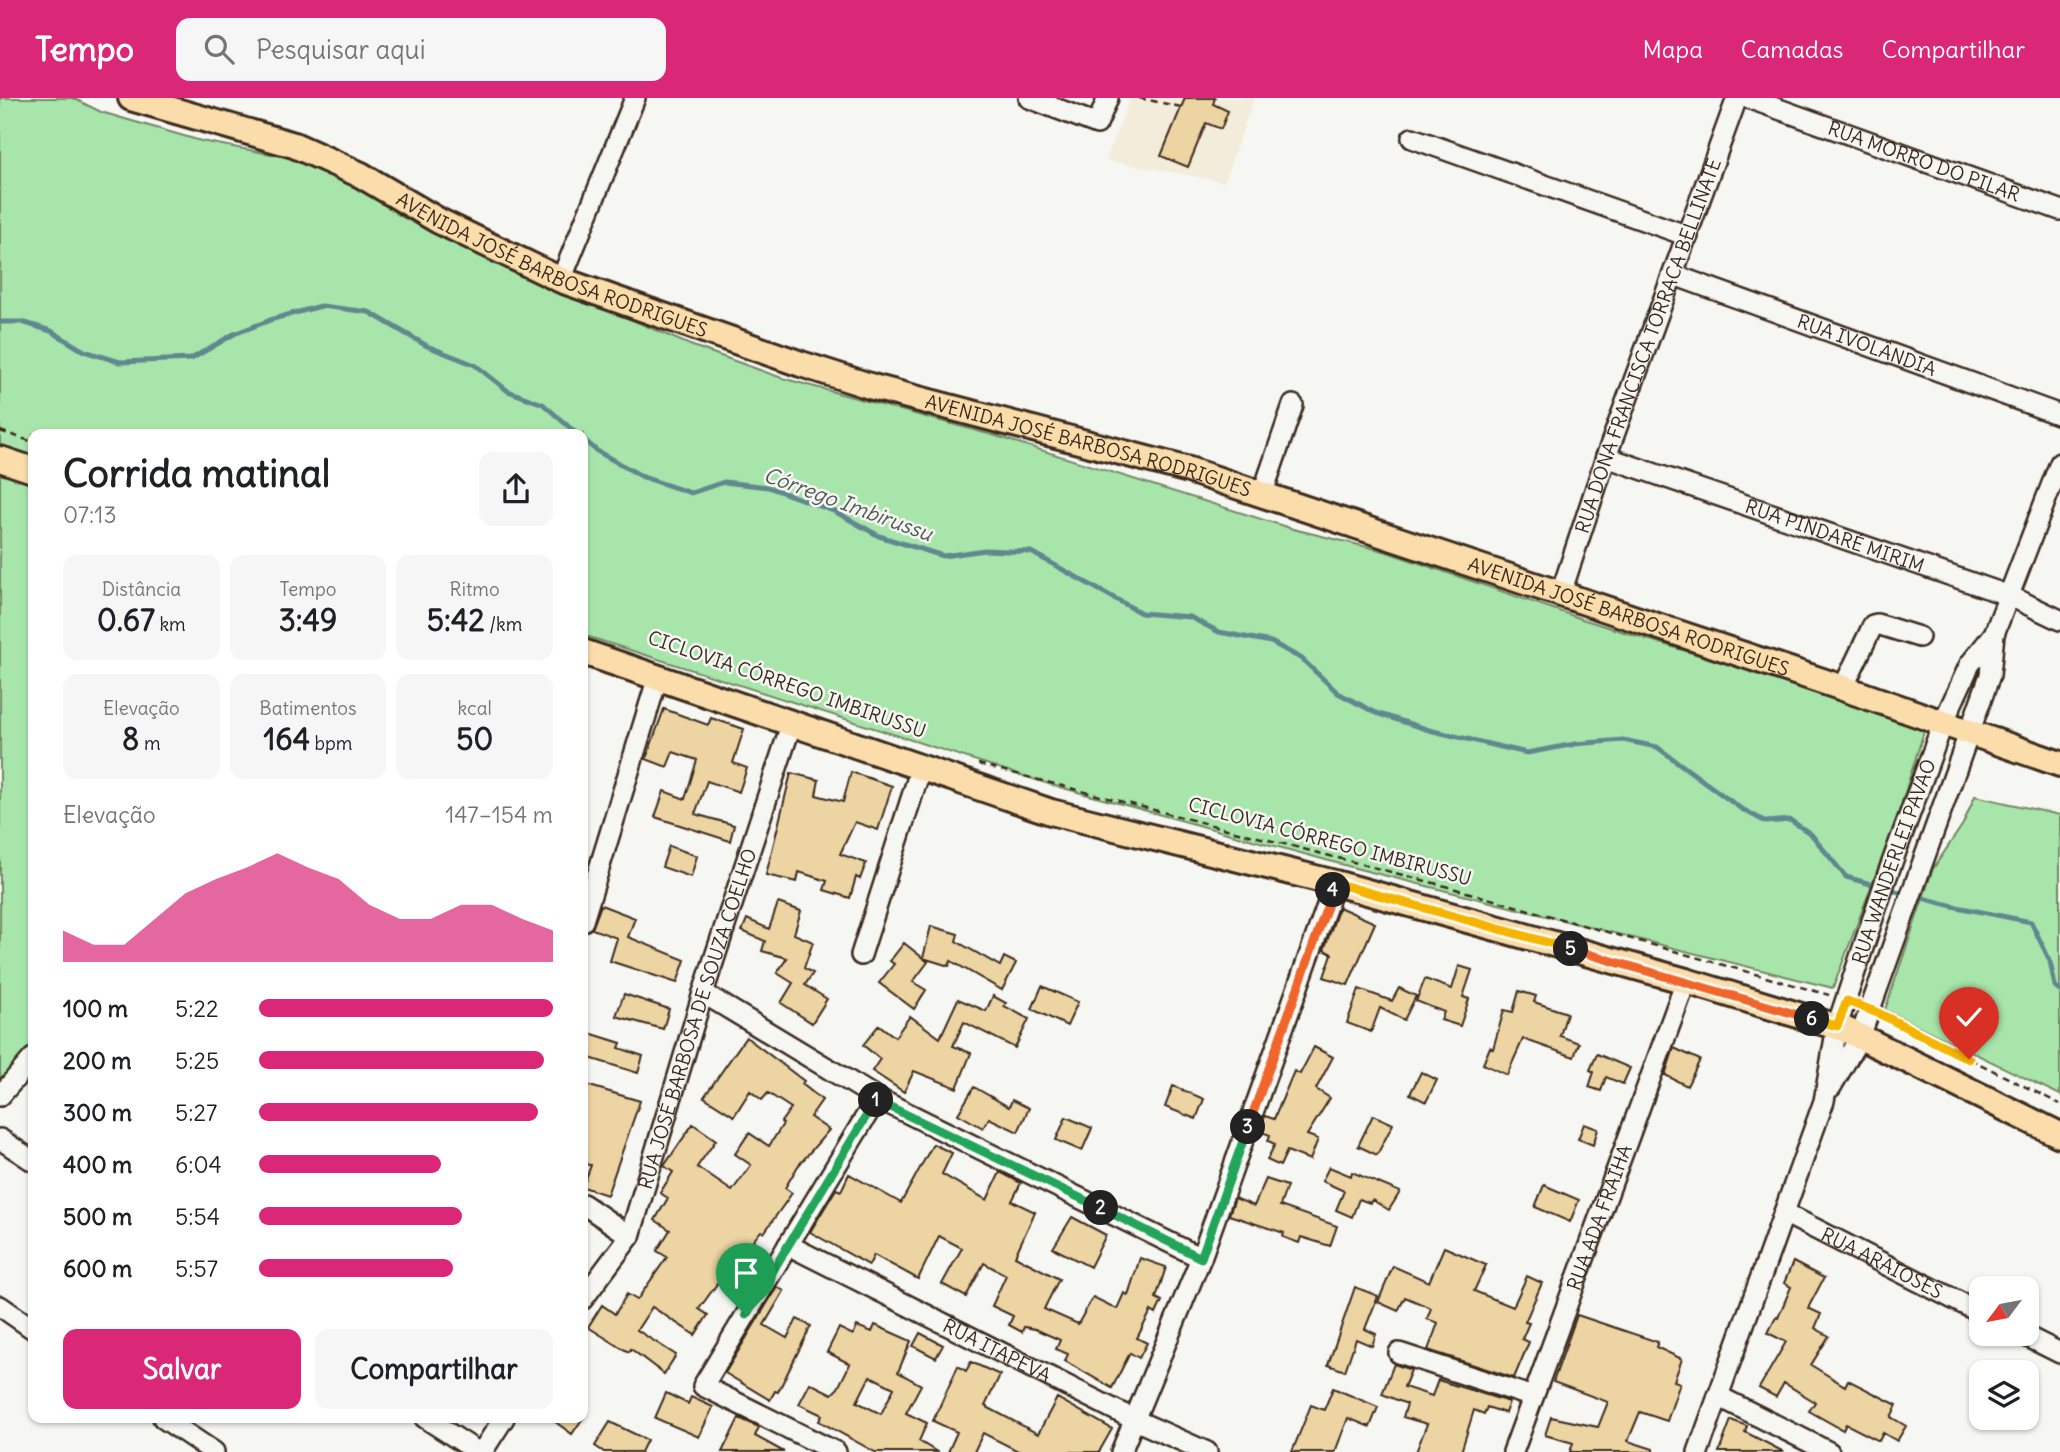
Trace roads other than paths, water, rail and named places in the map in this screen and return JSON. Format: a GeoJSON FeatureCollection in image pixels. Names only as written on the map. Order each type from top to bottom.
{"type":"FeatureCollection","features":[{"type":"Feature","properties":{"kind":"main road","name":"AVENIDA JOSÉ BARBOSA RODRIGUES"},"geometry":{"type":"LineString","coordinates":[[133,98],[294,145],[360,175],[439,222],[561,280],[873,387],[1189,470],[1843,688],[2060,764]]}},
{"type":"Feature","properties":{"kind":"main road"},"geometry":{"type":"LineString","coordinates":[[0,459],[28,468]]}},
{"type":"Feature","properties":{"kind":"main road"},"geometry":{"type":"LineString","coordinates":[[588,654],[791,726],[1051,812],[1335,883],[1837,1026],[2060,1135]]}},
{"type":"Feature","properties":{"kind":"street"},"geometry":{"type":"LineString","coordinates":[[561,280],[635,98]]}},
{"type":"Feature","properties":{"kind":"street"},"geometry":{"type":"LineString","coordinates":[[1029,98],[1097,124],[1108,98]]}},
{"type":"Feature","properties":{"kind":"street","name":"RUA DONA FRANCISCA TORRACA BELLINATE"},"geometry":{"type":"LineString","coordinates":[[1561,593],[1606,457],[1737,98]]}},
{"type":"Feature","properties":{"kind":"street","name":"RUA MORRO DO PILAR"},"geometry":{"type":"LineString","coordinates":[[1748,98],[2060,210]]}},
{"type":"Feature","properties":{"kind":"street"},"geometry":{"type":"LineString","coordinates":[[1412,138],[1688,236]]}},
{"type":"Feature","properties":{"kind":"street","name":"RUA IVOLÂNDIA"},"geometry":{"type":"LineString","coordinates":[[1674,275],[2060,415]]}},
{"type":"Feature","properties":{"kind":"street"},"geometry":{"type":"LineString","coordinates":[[1262,495],[1293,405]]}},
{"type":"Feature","properties":{"kind":"street","name":"RUA PINDARÉ MIRIM"},"geometry":{"type":"LineString","coordinates":[[1606,457],[2010,596],[2060,620]]}},
{"type":"Feature","properties":{"kind":"street","name":"RUA WANDERLEI PAVÃO"},"geometry":{"type":"LineString","coordinates":[[1824,1101],[1837,1026],[1886,879],[1943,723],[1970,664],[1994,634],[2060,463]]}},
{"type":"Feature","properties":{"kind":"street"},"geometry":{"type":"LineString","coordinates":[[1843,688],[1873,625],[1919,637]]}},
{"type":"Feature","properties":{"kind":"street","name":"RUA WANDERLEI PAVÃO"},"geometry":{"type":"LineString","coordinates":[[1698,1452],[1824,1101],[1860,1037],[1905,917],[1990,675],[1994,634]]}},
{"type":"Feature","properties":{"kind":"street"},"geometry":{"type":"LineString","coordinates":[[588,905],[657,680]]}},
{"type":"Feature","properties":{"kind":"street","name":"RUA JOSÉ BARBOSA DE SOUZA COELHO"},"geometry":{"type":"LineString","coordinates":[[588,1292],[630,1236],[703,993],[791,726]]}},
{"type":"Feature","properties":{"kind":"street"},"geometry":{"type":"LineString","coordinates":[[862,954],[922,768]]}},
{"type":"Feature","properties":{"kind":"street"},"geometry":{"type":"LineString","coordinates":[[1121,1452],[1201,1258],[1335,883]]}},
{"type":"Feature","properties":{"kind":"street","name":"RUA ADA FRAIHA"},"geometry":{"type":"LineString","coordinates":[[1513,1452],[1686,981]]}},
{"type":"Feature","properties":{"kind":"street"},"geometry":{"type":"LineString","coordinates":[[703,993],[877,1098],[1201,1258]]}},
{"type":"Feature","properties":{"kind":"street"},"geometry":{"type":"LineString","coordinates":[[0,1096],[28,1064]]}},
{"type":"Feature","properties":{"kind":"street"},"geometry":{"type":"LineString","coordinates":[[836,1452],[703,1385],[877,1098]]}},
{"type":"Feature","properties":{"kind":"street"},"geometry":{"type":"LineString","coordinates":[[0,1139],[28,1158]]}},
{"type":"Feature","properties":{"kind":"street"},"geometry":{"type":"LineString","coordinates":[[588,1207],[630,1236]]}},
{"type":"Feature","properties":{"kind":"street","name":"RUA ARAIOSES"},"geometry":{"type":"LineString","coordinates":[[1784,1213],[1969,1307]]}},
{"type":"Feature","properties":{"kind":"street","name":"RUA ITAPEVA"},"geometry":{"type":"LineString","coordinates":[[788,1245],[1135,1420],[1207,1452]]}},
{"type":"Feature","properties":{"kind":"street"},"geometry":{"type":"LineString","coordinates":[[0,1306],[28,1326]]}},
{"type":"Feature","properties":{"kind":"street"},"geometry":{"type":"LineString","coordinates":[[2039,1342],[2060,1353]]}},
{"type":"Feature","properties":{"kind":"street"},"geometry":{"type":"LineString","coordinates":[[1399,1353],[1533,1397]]}},
{"type":"Feature","properties":{"kind":"street"},"geometry":{"type":"LineString","coordinates":[[1718,1396],[1829,1452]]}},
{"type":"Feature","properties":{"kind":"street"},"geometry":{"type":"LineString","coordinates":[[170,1423],[214,1452]]}},
{"type":"Feature","properties":{"kind":"street"},"geometry":{"type":"LineString","coordinates":[[433,1423],[480,1452],[500,1423]]}},
{"type":"Feature","properties":{"kind":"waterway","name":"Córrego Imbirussu"},"geometry":{"type":"LineString","coordinates":[[0,322],[22,322],[51,331],[84,351],[120,362],[191,359],[234,334],[273,319],[321,306],[369,312],[427,346],[475,365],[508,391],[543,404],[571,429]]}},
{"type":"Feature","properties":{"kind":"waterway","name":"Córrego Imbirussu"},"geometry":{"type":"LineString","coordinates":[[588,443],[643,477],[691,493],[724,482],[768,487],[836,512],[879,536],[943,556],[985,550],[1031,552],[1141,613],[1190,617],[1219,632],[1271,642],[1302,659],[1338,693],[1376,713],[1429,730],[1527,753],[1575,744],[1623,740],[1657,747],[1740,808],[1766,822],[1790,820],[1811,834],[1846,877],[1878,886]]}},
{"type":"Feature","properties":{"kind":"waterway","name":"Córrego Imbirussu"},"geometry":{"type":"LineString","coordinates":[[1888,889],[2031,922],[2050,961],[2055,986],[2060,991]]}}]}
